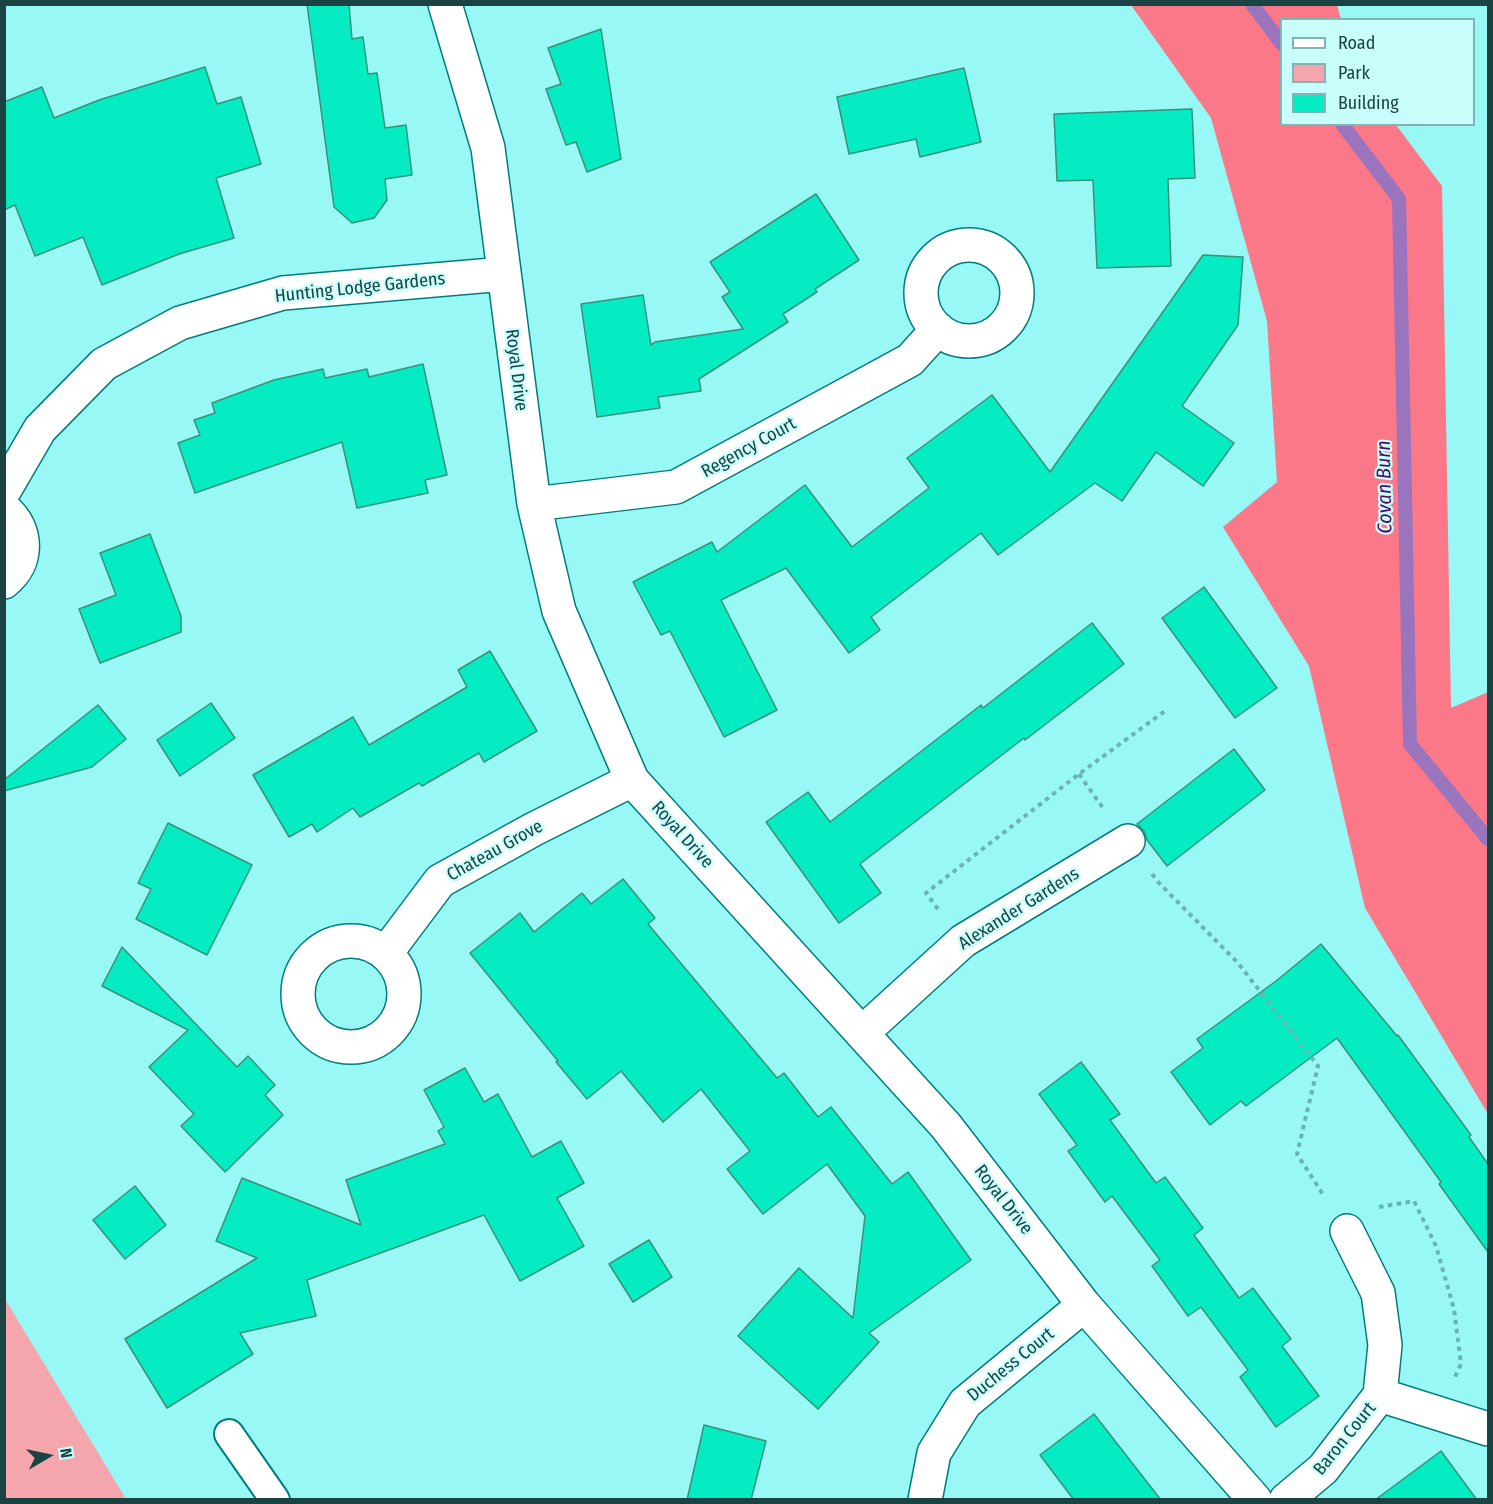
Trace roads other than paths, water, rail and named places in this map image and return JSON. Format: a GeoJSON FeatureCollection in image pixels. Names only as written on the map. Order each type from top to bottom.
{"type":"FeatureCollection","features":[{"type":"Feature","properties":{"kind":"street","name":"Royal Drive"},"geometry":{"type":"LineString","coordinates":[[445,4],[488,148],[534,504],[559,611],[632,780],[946,1126],[1084,1305],[1254,1500]]}},
{"type":"Feature","properties":{"kind":"street","name":"Hunting Lodge Gardens"},"geometry":{"type":"LineString","coordinates":[[4,490],[40,429],[104,364],[180,323],[284,293],[504,274]]}},
{"type":"Feature","properties":{"kind":"street","name":"Regency Court"},"geometry":{"type":"LineString","coordinates":[[534,504],[676,487],[910,360],[939,329]]}},
{"type":"Feature","properties":{"kind":"street"},"geometry":{"type":"LineString","coordinates":[[4,509],[13,516],[20,530],[23,547],[20,563],[11,577],[4,582]]}},
{"type":"Feature","properties":{"kind":"street","name":"Chateau Grove"},"geometry":{"type":"LineString","coordinates":[[386,954],[440,881],[534,829],[632,780]]}},
{"type":"Feature","properties":{"kind":"street","name":"Alexander Gardens"},"geometry":{"type":"LineString","coordinates":[[862,1033],[963,941],[1128,841]]}},
{"type":"Feature","properties":{"kind":"street","name":"Baron Court"},"geometry":{"type":"LineString","coordinates":[[1287,1500],[1323,1470],[1380,1395],[1385,1345],[1378,1293],[1347,1231]]}},
{"type":"Feature","properties":{"kind":"street","name":"Duchess Court"},"geometry":{"type":"LineString","coordinates":[[925,1500],[934,1453],[965,1403],[1084,1305]]}},
{"type":"Feature","properties":{"kind":"street"},"geometry":{"type":"LineString","coordinates":[[1380,1395],[1488,1429]]}},
{"type":"Feature","properties":{"kind":"lane"},"geometry":{"type":"LineString","coordinates":[[229,1434],[275,1500]]}},
{"type":"Feature","properties":{"kind":"waterway","name":"Covan Burn"},"geometry":{"type":"LineString","coordinates":[[1252,4],[1280,41]]}},
{"type":"Feature","properties":{"kind":"waterway","name":"Covan Burn"},"geometry":{"type":"LineString","coordinates":[[1344,126],[1399,199],[1410,744],[1488,839]]}}]}
